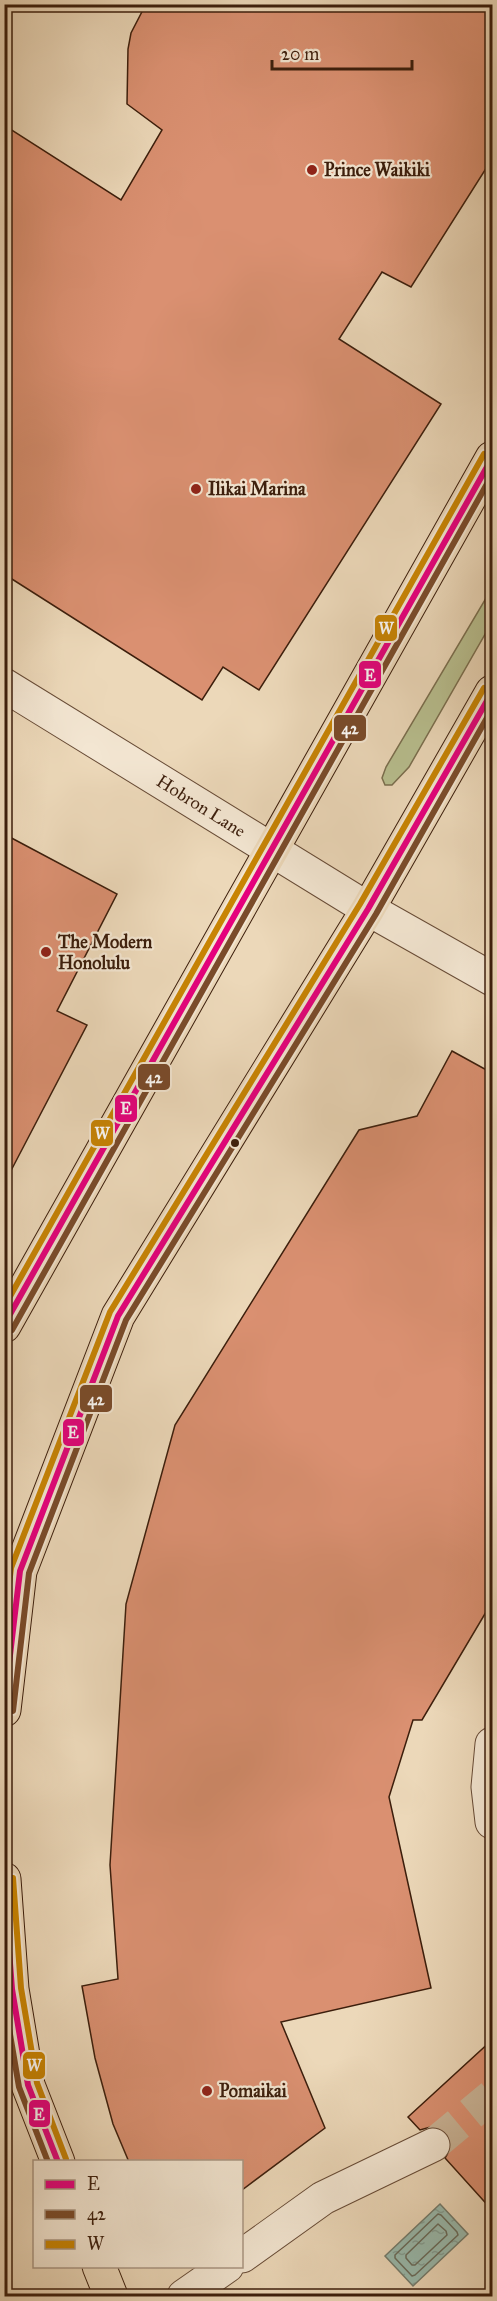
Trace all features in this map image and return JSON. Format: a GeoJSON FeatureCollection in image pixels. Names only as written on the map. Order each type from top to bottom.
{"type":"FeatureCollection","features":[{"type":"Feature","properties":{"kind":"main road"},"geometry":{"type":"LineString","coordinates":[[4,1326],[492,458]]}},
{"type":"Feature","properties":{"kind":"main road"},"geometry":{"type":"LineString","coordinates":[[4,1710],[20,1571],[118,1316],[368,909],[492,692]]}},
{"type":"Feature","properties":{"kind":"main road"},"geometry":{"type":"LineString","coordinates":[[4,1879],[8,1990],[28,2085],[57,2160]]}},
{"type":"Feature","properties":{"kind":"main road"},"geometry":{"type":"LineString","coordinates":[[100,2268],[111,2296]]}},
{"type":"Feature","properties":{"kind":"street","name":"Hobron Lane"},"geometry":{"type":"LineString","coordinates":[[4,685],[368,909],[492,979]]}},
{"type":"Feature","properties":{"kind":"street"},"geometry":{"type":"LineString","coordinates":[[492,1744],[488,1787],[492,1822]]}},
{"type":"Feature","properties":{"kind":"street"},"geometry":{"type":"LineString","coordinates":[[243,2255],[323,2198],[434,2145]]}},
{"type":"Feature","properties":{"kind":"street"},"geometry":{"type":"LineString","coordinates":[[184,2296],[224,2268]]}},
{"type":"Feature","properties":{"kind":"green space"},"geometry":{"type":"Polygon","coordinates":[[[492,588],[492,622],[409,767],[392,785],[385,785],[382,778],[386,767],[492,588]]]}},
{"type":"Feature","properties":{"kind":"water"},"geometry":{"type":"Polygon","coordinates":[[[440,2204],[468,2234],[413,2286],[385,2256],[440,2204]]]}},
{"type":"Feature","properties":{"kind":"building","name":"Ilikai Marina"},"geometry":{"type":"Polygon","coordinates":[[[146,4],[492,4],[492,159],[411,287],[382,272],[339,339],[441,404],[259,690],[223,667],[202,700],[4,574],[4,125],[121,200],[162,130],[127,104],[128,49],[131,33],[146,4]]]}},
{"type":"Feature","properties":{"kind":"building","name":"The Modern Honolulu"},"geometry":{"type":"Polygon","coordinates":[[[4,834],[117,894],[57,1011],[87,1025],[4,1184],[4,834]]]}},
{"type":"Feature","properties":{"kind":"building"},"geometry":{"type":"Polygon","coordinates":[[[452,1051],[492,1073],[492,1602],[422,1720],[413,1720],[389,1797],[431,1988],[281,2022],[325,2128],[243,2189],[243,2160],[128,2160],[113,2124],[95,2058],[82,1986],[118,1979],[110,1865],[126,1604],[175,1425],[359,1130],[417,1116],[452,1051]]]}},
{"type":"Feature","properties":{"kind":"building"},"geometry":{"type":"Polygon","coordinates":[[[492,2040],[492,2210],[445,2158],[452,2146],[450,2137],[444,2130],[434,2126],[420,2130],[408,2117],[492,2040]]]}},
{"type":"Feature","properties":{"kind":"tunnel"},"geometry":{"type":"LineString","coordinates":[[433,2145],[492,2096]]}},
{"type":"Feature","properties":{"kind":"transit line","name":"W"},"geometry":{"type":"LineString","coordinates":[[4,1307],[484,454]]}},
{"type":"Feature","properties":{"kind":"transit line","name":"E"},"geometry":{"type":"LineString","coordinates":[[4,1325],[492,458]]}},
{"type":"Feature","properties":{"kind":"transit line","name":"42"},"geometry":{"type":"LineString","coordinates":[[12,1330],[492,475]]}},
{"type":"Feature","properties":{"kind":"transit line","name":"W"},"geometry":{"type":"LineString","coordinates":[[4,1627],[11,1568],[110,1312],[360,904],[484,688]]}},
{"type":"Feature","properties":{"kind":"transit line","name":"E"},"geometry":{"type":"LineString","coordinates":[[4,1706],[20,1571],[118,1316],[368,909],[492,692]]}},
{"type":"Feature","properties":{"kind":"transit line","name":"42"},"geometry":{"type":"LineString","coordinates":[[13,1711],[29,1573],[126,1320],[376,914],[492,709]]}},
{"type":"Feature","properties":{"kind":"transit line","name":"W"},"geometry":{"type":"LineString","coordinates":[[13,1878],[21,1988],[37,2083],[66,2159]]}},
{"type":"Feature","properties":{"kind":"transit line","name":"E"},"geometry":{"type":"LineString","coordinates":[[4,1886],[12,1989],[28,2085],[57,2160]]}},
{"type":"Feature","properties":{"kind":"transit line","name":"42"},"geometry":{"type":"LineString","coordinates":[[4,1999],[19,2087],[47,2160]]}},
{"type":"Feature","properties":{"kind":"place","name":"Prince Waikiki"},"geometry":{"type":"Point","coordinates":[312,170]}},
{"type":"Feature","properties":{"kind":"place","name":"Ilikai Marina"},"geometry":{"type":"Point","coordinates":[196,489]}},
{"type":"Feature","properties":{"kind":"place","name":"The Modern Honolulu"},"geometry":{"type":"Point","coordinates":[46,952]}},
{"type":"Feature","properties":{"kind":"place","name":"Pomaikai"},"geometry":{"type":"Point","coordinates":[207,2091]}}]}
